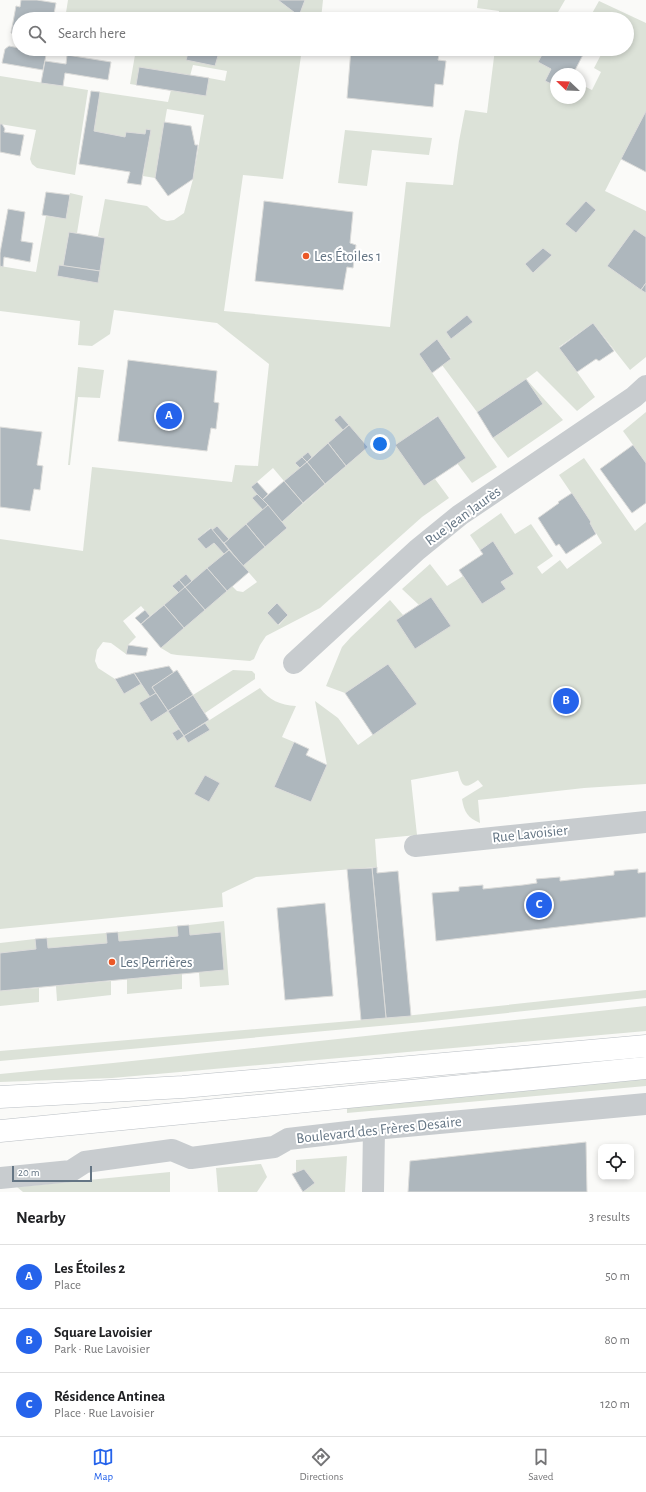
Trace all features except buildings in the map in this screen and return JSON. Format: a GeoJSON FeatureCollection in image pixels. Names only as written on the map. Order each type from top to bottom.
{"type":"FeatureCollection","features":[{"type":"Feature","properties":{"kind":"main road"},"geometry":{"type":"LineString","coordinates":[[0,1097],[183,1087],[646,1046]]}},
{"type":"Feature","properties":{"kind":"main road"},"geometry":{"type":"LineString","coordinates":[[0,1131],[646,1068]]}},
{"type":"Feature","properties":{"kind":"street","name":"Rue Jean Jaurès"},"geometry":{"type":"LineString","coordinates":[[294,663],[416,550],[460,515],[634,397],[646,386]]}},
{"type":"Feature","properties":{"kind":"street","name":"Rue Lavoisier"},"geometry":{"type":"LineString","coordinates":[[415,846],[646,822]]}},
{"type":"Feature","properties":{"kind":"street","name":"Boulevard des Frères Desaire"},"geometry":{"type":"LineString","coordinates":[[0,1178],[71,1171],[85,1162],[172,1150],[191,1158],[274,1147],[288,1139],[374,1129],[646,1104]]}},
{"type":"Feature","properties":{"kind":"street"},"geometry":{"type":"LineString","coordinates":[[373,1192],[374,1129]]}},
{"type":"Feature","properties":{"kind":"shaded area"},"geometry":{"type":"Polygon","coordinates":[[[68,0],[278,0],[294,12],[66,12],[68,0]]]}},
{"type":"Feature","properties":{"kind":"shaded area"},"geometry":{"type":"Polygon","coordinates":[[[305,0],[323,0],[322,12],[300,12],[305,0]]]}},
{"type":"Feature","properties":{"kind":"shaded area"},"geometry":{"type":"Polygon","coordinates":[[[478,0],[565,0],[558,12],[499,12],[477,8],[478,0]]]}},
{"type":"Feature","properties":{"kind":"shaded area"},"geometry":{"type":"Polygon","coordinates":[[[599,1],[622,12],[593,12],[599,1]]]}},
{"type":"Feature","properties":{"kind":"shaded area"},"geometry":{"type":"Polygon","coordinates":[[[634,17],[646,23],[646,111],[605,191],[646,211],[646,237],[634,229],[607,266],[646,293],[646,357],[630,370],[593,323],[559,347],[595,397],[577,411],[537,371],[477,412],[442,365],[451,358],[437,339],[419,354],[497,467],[472,483],[457,463],[437,416],[396,445],[424,486],[435,479],[449,498],[422,517],[320,608],[266,636],[254,659],[250,661],[177,655],[171,654],[161,648],[232,586],[237,591],[243,592],[257,582],[243,566],[287,528],[282,522],[368,447],[340,415],[334,420],[343,430],[312,457],[308,452],[295,463],[300,468],[284,481],[273,468],[251,487],[257,494],[253,498],[263,510],[229,539],[217,526],[212,530],[210,528],[197,539],[206,549],[214,543],[224,554],[192,581],[186,574],[173,585],[179,593],[150,616],[141,606],[123,621],[136,637],[128,645],[126,654],[111,643],[103,642],[97,650],[95,661],[98,668],[115,679],[124,694],[141,684],[150,697],[140,704],[151,722],[168,711],[179,729],[172,734],[177,740],[184,736],[188,743],[209,730],[205,723],[260,688],[267,696],[275,701],[296,706],[282,737],[294,742],[274,787],[311,802],[327,765],[315,701],[338,718],[358,745],[416,704],[388,664],[345,693],[326,686],[342,647],[390,600],[403,615],[396,620],[450,626],[431,597],[419,605],[402,589],[430,564],[447,586],[463,576],[482,604],[505,589],[501,582],[514,574],[493,542],[480,550],[470,535],[501,513],[515,534],[531,524],[553,556],[537,567],[542,574],[560,560],[567,569],[602,543],[590,523],[591,522],[559,475],[584,458],[635,531],[646,522],[646,784],[584,788],[478,800],[480,823],[472,819],[467,814],[462,799],[483,786],[478,780],[470,785],[464,785],[462,784],[458,771],[411,780],[417,835],[375,839],[377,867],[256,877],[222,893],[223,907],[0,929],[0,539],[83,551],[92,467],[232,482],[235,465],[258,466],[269,364],[217,323],[114,310],[110,334],[92,346],[78,345],[80,321],[0,311],[0,266],[36,272],[46,216],[66,219],[70,193],[83,196],[77,233],[69,232],[63,266],[59,265],[57,276],[98,282],[105,238],[98,236],[105,199],[147,206],[161,219],[167,221],[174,220],[184,213],[193,179],[204,115],[167,109],[155,178],[143,176],[151,130],[146,129],[145,134],[126,132],[125,137],[94,131],[100,92],[168,102],[171,90],[209,78],[225,81],[227,71],[193,65],[190,76],[136,85],[130,84],[135,56],[301,56],[283,179],[243,175],[224,311],[390,327],[406,182],[453,185],[465,110],[487,113],[494,56],[546,56],[551,68],[545,81],[550,83],[550,104],[586,104],[586,87],[592,90],[601,72],[594,68],[600,56],[634,56],[634,17]],[[596,210],[565,224],[576,233],[596,210]],[[543,248],[525,264],[533,273],[552,255],[543,248]],[[467,315],[446,332],[451,339],[472,322],[467,315]],[[277,603],[267,613],[279,625],[288,615],[277,603]]]}},
{"type":"Feature","properties":{"kind":"shaded area"},"geometry":{"type":"Polygon","coordinates":[[[0,76],[88,90],[75,175],[37,168],[32,164],[30,159],[36,130],[0,124],[0,76]]]}},
{"type":"Feature","properties":{"kind":"shaded area"},"geometry":{"type":"Polygon","coordinates":[[[345,130],[432,138],[429,155],[372,150],[367,186],[338,183],[345,130]]]}},
{"type":"Feature","properties":{"kind":"shaded area"},"geometry":{"type":"Polygon","coordinates":[[[78,367],[104,370],[100,398],[78,397],[70,465],[68,465],[78,367]]]}},
{"type":"Feature","properties":{"kind":"shaded area"},"geometry":{"type":"Polygon","coordinates":[[[526,379],[563,420],[508,458],[493,438],[543,404],[526,379]]]}},
{"type":"Feature","properties":{"kind":"shaded area"},"geometry":{"type":"Polygon","coordinates":[[[646,412],[646,463],[623,431],[646,412]]]}},
{"type":"Feature","properties":{"kind":"shaded area"},"geometry":{"type":"Polygon","coordinates":[[[233,670],[252,671],[255,674],[255,679],[205,713],[193,695],[233,670]]]}},
{"type":"Feature","properties":{"kind":"shaded area"},"geometry":{"type":"Polygon","coordinates":[[[224,921],[229,985],[200,987],[199,972],[224,970],[221,932],[190,935],[189,925],[224,921]]]}},
{"type":"Feature","properties":{"kind":"shaded area"},"geometry":{"type":"Polygon","coordinates":[[[177,926],[178,936],[119,941],[118,932],[177,926]]]}},
{"type":"Feature","properties":{"kind":"shaded area"},"geometry":{"type":"Polygon","coordinates":[[[106,933],[107,943],[48,948],[47,938],[106,933]]]}},
{"type":"Feature","properties":{"kind":"shaded area"},"geometry":{"type":"Polygon","coordinates":[[[35,939],[36,949],[0,953],[0,943],[35,939]]]}},
{"type":"Feature","properties":{"kind":"shaded area"},"geometry":{"type":"Polygon","coordinates":[[[182,974],[182,989],[127,994],[127,979],[182,974]]]}},
{"type":"Feature","properties":{"kind":"shaded area"},"geometry":{"type":"Polygon","coordinates":[[[111,981],[111,995],[57,1001],[56,986],[111,981]]]}},
{"type":"Feature","properties":{"kind":"shaded area"},"geometry":{"type":"Polygon","coordinates":[[[39,988],[39,1002],[0,1006],[0,991],[39,988]]]}},
{"type":"Feature","properties":{"kind":"shaded area"},"geometry":{"type":"Polygon","coordinates":[[[646,990],[646,998],[423,1022],[0,1061],[0,1051],[386,1018],[646,990]]]}},
{"type":"Feature","properties":{"kind":"shaded area"},"geometry":{"type":"Polygon","coordinates":[[[646,1006],[646,1031],[112,1078],[0,1082],[0,1074],[646,1006]]]}},
{"type":"Feature","properties":{"kind":"shaded area"},"geometry":{"type":"Polygon","coordinates":[[[646,1079],[646,1086],[347,1113],[347,1108],[646,1079]]]}},
{"type":"Feature","properties":{"kind":"shaded area"},"geometry":{"type":"Polygon","coordinates":[[[347,1156],[345,1192],[303,1192],[315,1183],[304,1169],[296,1172],[296,1160],[347,1156]]]}},
{"type":"Feature","properties":{"kind":"shaded area"},"geometry":{"type":"Polygon","coordinates":[[[261,1164],[267,1177],[257,1192],[218,1192],[216,1168],[261,1164]]]}},
{"type":"Feature","properties":{"kind":"shaded area"},"geometry":{"type":"Polygon","coordinates":[[[170,1172],[170,1192],[23,1192],[17,1187],[170,1172]]]}},
{"type":"Feature","properties":{"kind":"place","name":"Les Étoiles 1"},"geometry":{"type":"Point","coordinates":[306,256]}},
{"type":"Feature","properties":{"kind":"place","name":"Les Étoiles 2"},"geometry":{"type":"Point","coordinates":[169,416]}},
{"type":"Feature","properties":{"kind":"place","name":"Square Lavoisier"},"geometry":{"type":"Point","coordinates":[566,701]}},
{"type":"Feature","properties":{"kind":"place","name":"Résidence Antinea"},"geometry":{"type":"Point","coordinates":[539,905]}},
{"type":"Feature","properties":{"kind":"place","name":"Les Perrières"},"geometry":{"type":"Point","coordinates":[112,962]}}]}
